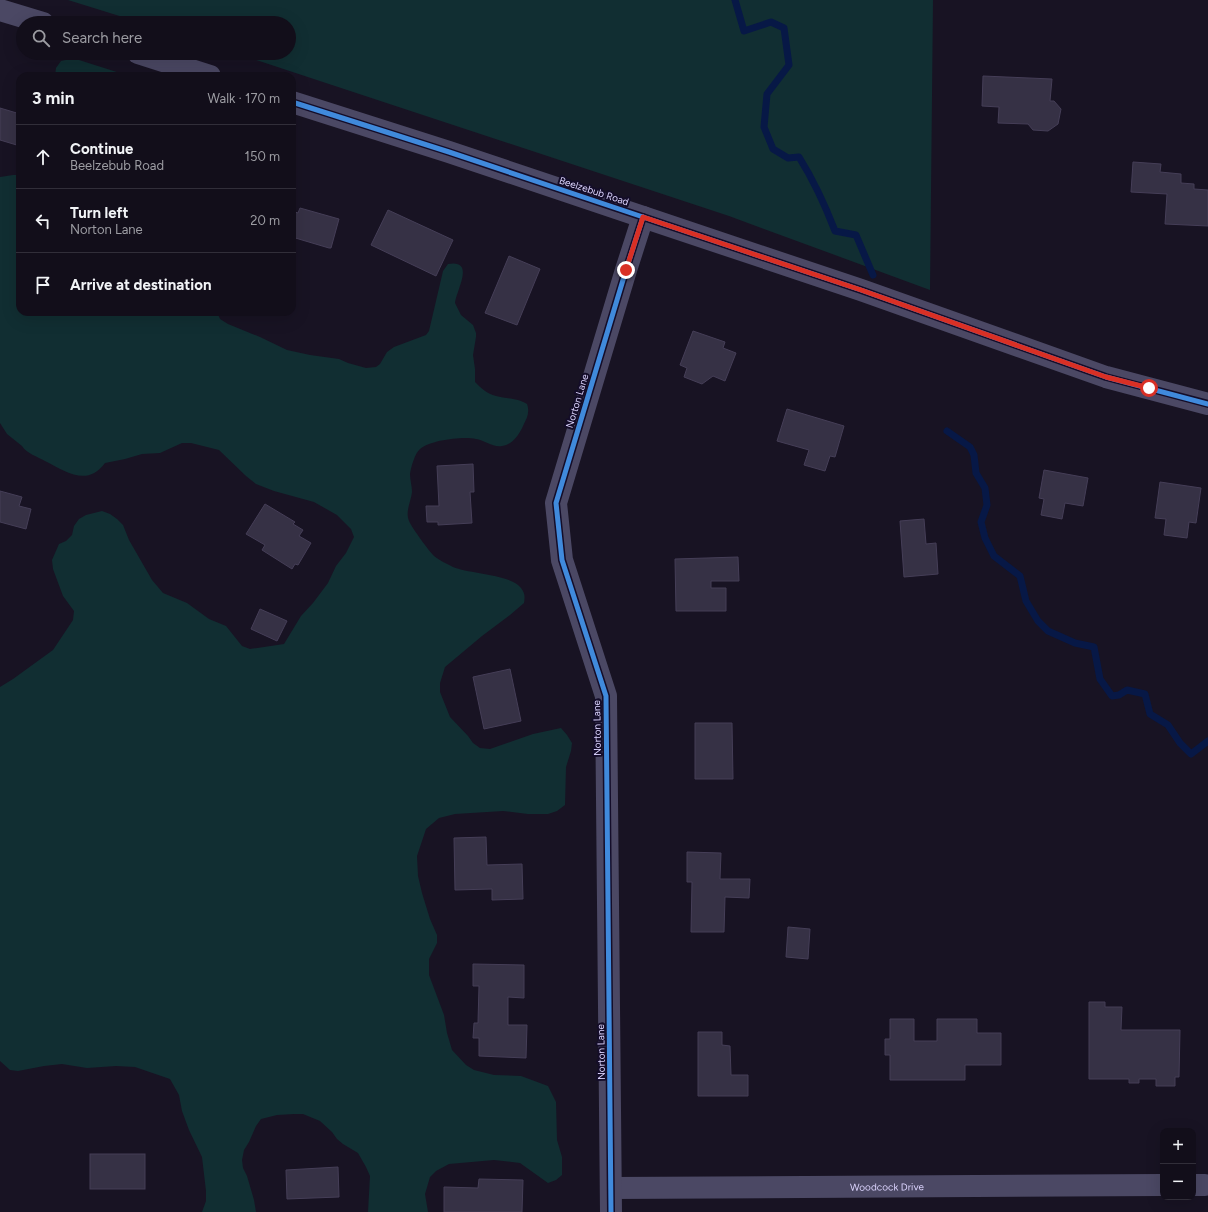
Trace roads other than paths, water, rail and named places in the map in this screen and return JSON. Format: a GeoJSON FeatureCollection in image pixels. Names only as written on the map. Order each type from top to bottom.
{"type":"FeatureCollection","features":[{"type":"Feature","properties":{"kind":"street"},"geometry":{"type":"LineString","coordinates":[[0,10],[20,16]]}},
{"type":"Feature","properties":{"kind":"street"},"geometry":{"type":"LineString","coordinates":[[160,60],[197,72]]}},
{"type":"Feature","properties":{"kind":"street","name":"Beelzebub Road"},"geometry":{"type":"LineString","coordinates":[[296,103],[449,152],[861,290],[1106,377],[1208,404]]}},
{"type":"Feature","properties":{"kind":"street","name":"Norton Lane"},"geometry":{"type":"LineString","coordinates":[[611,1212],[606,696],[562,560],[556,503],[643,217]]}},
{"type":"Feature","properties":{"kind":"street","name":"Woodcock Drive"},"geometry":{"type":"LineString","coordinates":[[611,1188],[1160,1185]]}},
{"type":"Feature","properties":{"kind":"waterway"},"geometry":{"type":"LineString","coordinates":[[735,0],[744,31],[771,22],[784,28],[789,65],[767,94],[764,127],[773,149],[788,158],[799,157],[819,193],[835,231],[856,235],[873,275]]}},
{"type":"Feature","properties":{"kind":"waterway"},"geometry":{"type":"LineString","coordinates":[[947,431],[970,447],[974,455],[976,473],[985,488],[987,505],[981,522],[985,538],[994,556],[1020,576],[1026,601],[1038,621],[1048,631],[1075,643],[1094,647],[1100,679],[1112,696],[1119,695],[1127,690],[1145,694],[1150,714],[1168,725],[1180,743],[1191,754],[1208,741]]}}]}
